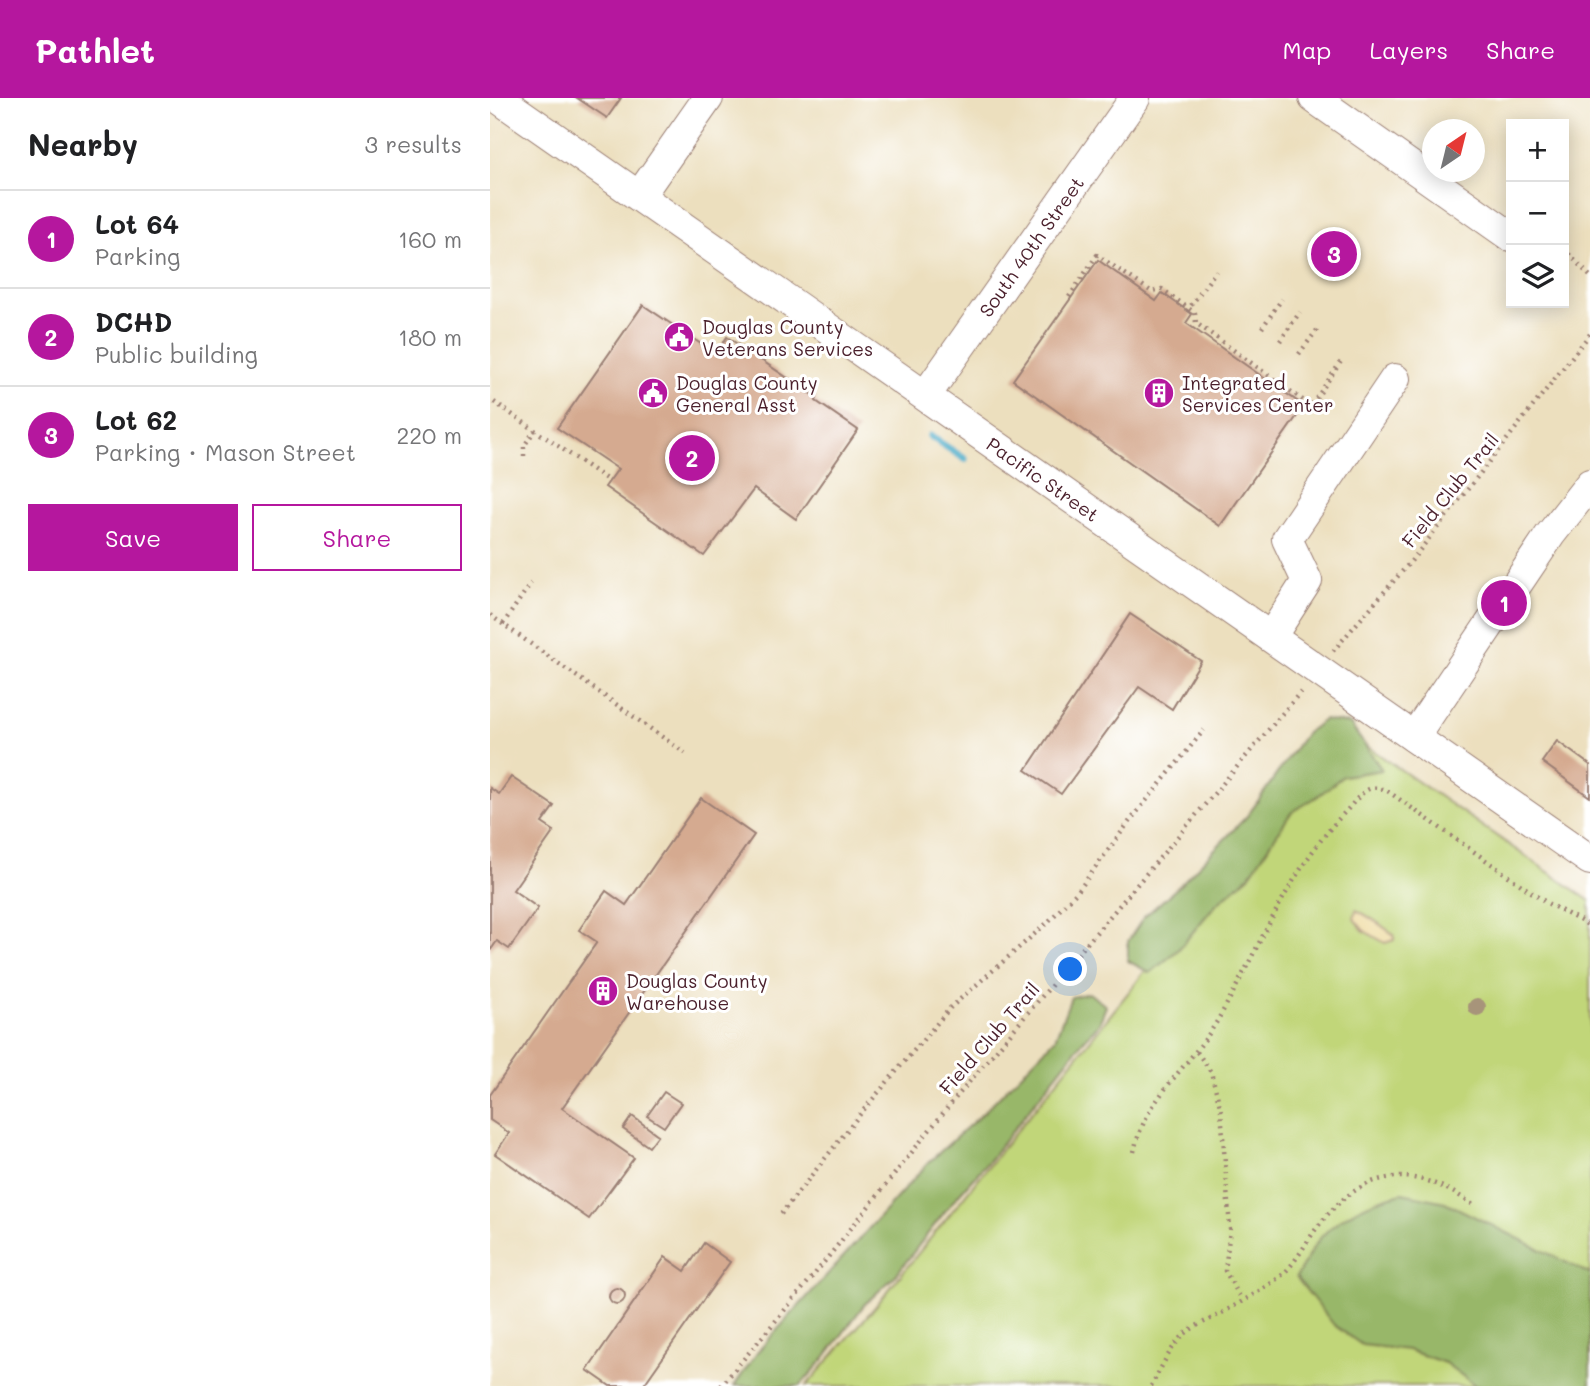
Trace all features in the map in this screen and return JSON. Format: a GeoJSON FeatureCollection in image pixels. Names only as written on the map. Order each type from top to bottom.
{"type":"FeatureCollection","features":[{"type":"Feature","properties":{"kind":"street","name":"Pacific Street"},"geometry":{"type":"LineString","coordinates":[[498,98],[1590,860]]}},
{"type":"Feature","properties":{"kind":"street"},"geometry":{"type":"LineString","coordinates":[[640,195],[708,98]]}},
{"type":"Feature","properties":{"kind":"street","name":"South 40th Street"},"geometry":{"type":"LineString","coordinates":[[926,396],[1135,98]]}},
{"type":"Feature","properties":{"kind":"street"},"geometry":{"type":"LineString","coordinates":[[1314,98],[1347,107],[1506,233]]}},
{"type":"Feature","properties":{"kind":"street"},"geometry":{"type":"LineString","coordinates":[[1271,637],[1307,581],[1287,539],[1395,379]]}},
{"type":"Feature","properties":{"kind":"street"},"geometry":{"type":"LineString","coordinates":[[1415,737],[1550,535],[1590,484]]}},
{"type":"Feature","properties":{"kind":"path"},"geometry":{"type":"LineString","coordinates":[[1569,253],[1590,275]]}},
{"type":"Feature","properties":{"kind":"path"},"geometry":{"type":"LineString","coordinates":[[1069,297],[1097,255],[1152,292],[1162,289],[1195,313],[1196,323],[1311,406],[1342,360]]}},
{"type":"Feature","properties":{"kind":"path"},"geometry":{"type":"LineString","coordinates":[[1188,309],[1216,271]]}},
{"type":"Feature","properties":{"kind":"path"},"geometry":{"type":"LineString","coordinates":[[1262,328],[1282,299]]}},
{"type":"Feature","properties":{"kind":"path"},"geometry":{"type":"LineString","coordinates":[[1280,341],[1300,312]]}},
{"type":"Feature","properties":{"kind":"path"},"geometry":{"type":"LineString","coordinates":[[1299,354],[1320,326]]}},
{"type":"Feature","properties":{"kind":"path","name":"Field Club Trail"},"geometry":{"type":"LineString","coordinates":[[1326,658],[1452,510],[1590,334]]}},
{"type":"Feature","properties":{"kind":"path"},"geometry":{"type":"LineString","coordinates":[[494,402],[609,481]]}},
{"type":"Feature","properties":{"kind":"path"},"geometry":{"type":"LineString","coordinates":[[524,456],[524,446],[535,430]]}},
{"type":"Feature","properties":{"kind":"path"},"geometry":{"type":"LineString","coordinates":[[503,624],[531,583]]}},
{"type":"Feature","properties":{"kind":"path"},"geometry":{"type":"LineString","coordinates":[[490,615],[685,753]]}},
{"type":"Feature","properties":{"kind":"path","name":"Field Club Trail"},"geometry":{"type":"LineString","coordinates":[[721,1386],[948,1107],[1310,680]]}},
{"type":"Feature","properties":{"kind":"path"},"geometry":{"type":"LineString","coordinates":[[780,1214],[942,1017],[1046,924],[1078,891],[1129,822],[1204,730]]}},
{"type":"Feature","properties":{"kind":"path"},"geometry":{"type":"LineString","coordinates":[[1134,1152],[1138,1133],[1150,1110],[1171,1080],[1197,1052],[1217,1021],[1306,859],[1339,817],[1370,788],[1381,788],[1389,792],[1547,903],[1590,926]]}},
{"type":"Feature","properties":{"kind":"path"},"geometry":{"type":"LineString","coordinates":[[1197,1052],[1211,1072],[1221,1110],[1230,1229],[1226,1271],[1242,1300]]}},
{"type":"Feature","properties":{"kind":"path"},"geometry":{"type":"LineString","coordinates":[[1151,1386],[1180,1338],[1283,1274],[1317,1227],[1336,1206],[1357,1189],[1385,1177],[1410,1177],[1455,1191],[1476,1207]]}},
{"type":"Feature","properties":{"kind":"green space"},"geometry":{"type":"Polygon","coordinates":[[[1324,720],[1350,724],[1382,770],[1343,776],[1291,813],[1249,876],[1216,904],[1178,950],[1150,973],[1128,961],[1128,941],[1144,917],[1178,887],[1248,815],[1305,734],[1324,720]]]}},
{"type":"Feature","properties":{"kind":"green space"},"geometry":{"type":"Polygon","coordinates":[[[1332,722],[1590,901],[1590,1386],[806,1386],[875,1307],[1132,988],[1332,722]]]}},
{"type":"Feature","properties":{"kind":"green space"},"geometry":{"type":"Polygon","coordinates":[[[1089,993],[1106,1006],[1099,1024],[895,1276],[864,1305],[800,1386],[734,1386],[759,1350],[929,1162],[984,1112],[1055,1039],[1071,997],[1089,993]]]}},
{"type":"Feature","properties":{"kind":"green space"},"geometry":{"type":"Polygon","coordinates":[[[1402,1193],[1445,1202],[1590,1274],[1590,1386],[1476,1386],[1445,1363],[1408,1350],[1362,1345],[1334,1325],[1296,1277],[1319,1239],[1332,1227],[1350,1213],[1370,1203],[1402,1193]]]}},
{"type":"Feature","properties":{"kind":"sand"},"geometry":{"type":"Polygon","coordinates":[[[1356,910],[1394,935],[1394,940],[1385,943],[1363,930],[1354,919],[1356,910]]]}},
{"type":"Feature","properties":{"kind":"building"},"geometry":{"type":"Polygon","coordinates":[[[577,98],[621,98],[607,118],[577,98]]]}},
{"type":"Feature","properties":{"kind":"building","name":"Integrated Services Center"},"geometry":{"type":"Polygon","coordinates":[[[1098,260],[1156,301],[1162,293],[1192,314],[1186,323],[1304,406],[1220,526],[1013,380],[1098,260]]]}},
{"type":"Feature","properties":{"kind":"building"},"geometry":{"type":"Polygon","coordinates":[[[643,305],[716,354],[727,337],[817,398],[816,401],[858,430],[796,519],[754,489],[704,556],[605,487],[618,469],[557,428],[643,305]]]}},
{"type":"Feature","properties":{"kind":"building"},"geometry":{"type":"Polygon","coordinates":[[[1130,614],[1201,661],[1172,709],[1139,687],[1061,794],[1026,770],[1130,614]]]}},
{"type":"Feature","properties":{"kind":"building"},"geometry":{"type":"Polygon","coordinates":[[[1557,741],[1590,765],[1590,797],[1542,762],[1557,741]]]}},
{"type":"Feature","properties":{"kind":"building"},"geometry":{"type":"Polygon","coordinates":[[[511,777],[554,806],[542,823],[554,831],[513,890],[538,908],[509,949],[497,941],[490,951],[490,788],[499,794],[511,777]]]}},
{"type":"Feature","properties":{"kind":"building","name":"Douglas County Warehouse"},"geometry":{"type":"Polygon","coordinates":[[[701,798],[754,835],[562,1108],[634,1158],[589,1219],[495,1154],[509,1133],[490,1120],[490,1095],[597,942],[579,930],[606,891],[626,905],[701,798]]]}},
{"type":"Feature","properties":{"kind":"building"},"geometry":{"type":"Polygon","coordinates":[[[664,1092],[681,1103],[664,1127],[647,1116],[664,1092]]]}},
{"type":"Feature","properties":{"kind":"building"},"geometry":{"type":"Polygon","coordinates":[[[632,1116],[658,1135],[649,1147],[623,1129],[632,1116]]]}},
{"type":"Feature","properties":{"kind":"building"},"geometry":{"type":"Polygon","coordinates":[[[704,1243],[730,1262],[643,1386],[610,1386],[587,1370],[665,1257],[685,1271],[704,1243]]]}},
{"type":"Feature","properties":{"kind":"building"},"geometry":{"type":"Polygon","coordinates":[[[614,1288],[620,1288],[625,1296],[623,1302],[614,1304],[609,1299],[609,1293],[614,1288]]]}},
{"type":"Feature","properties":{"kind":"waterway"},"geometry":{"type":"LineString","coordinates":[[930,436],[965,459]]}},
{"type":"Feature","properties":{"kind":"place","name":"Lot 62"},"geometry":{"type":"Point","coordinates":[1334,254]}},
{"type":"Feature","properties":{"kind":"place","name":"Douglas County Veterans Services"},"geometry":{"type":"Point","coordinates":[679,337]}},
{"type":"Feature","properties":{"kind":"place","name":"Douglas County General Asst"},"geometry":{"type":"Point","coordinates":[653,393]}},
{"type":"Feature","properties":{"kind":"place","name":"Integrated Services Center"},"geometry":{"type":"Point","coordinates":[1159,393]}},
{"type":"Feature","properties":{"kind":"place","name":"DCHD"},"geometry":{"type":"Point","coordinates":[692,458]}},
{"type":"Feature","properties":{"kind":"place","name":"Lot 64"},"geometry":{"type":"Point","coordinates":[1504,603]}},
{"type":"Feature","properties":{"kind":"place","name":"Douglas County Warehouse"},"geometry":{"type":"Point","coordinates":[603,991]}}]}
